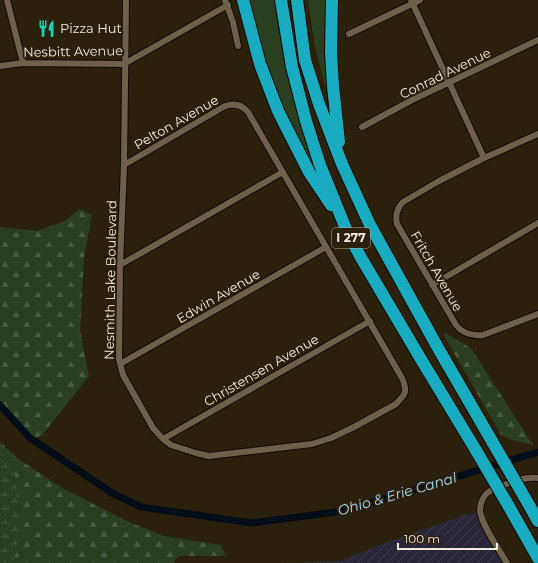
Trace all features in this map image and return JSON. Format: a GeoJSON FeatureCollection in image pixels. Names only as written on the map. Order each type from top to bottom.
{"type":"FeatureCollection","features":[{"type":"Feature","properties":{"kind":"highway"},"geometry":{"type":"LineString","coordinates":[[243,0],[260,64],[278,111],[309,172],[346,229]]}},
{"type":"Feature","properties":{"kind":"highway","name":"I 277"},"geometry":{"type":"LineString","coordinates":[[282,0],[292,67],[306,121],[320,164],[346,229],[360,256],[477,452],[538,558]]}},
{"type":"Feature","properties":{"kind":"highway","name":"I 277"},"geometry":{"type":"LineString","coordinates":[[297,0],[305,60],[340,160],[370,225],[438,348],[538,521]]}},
{"type":"Feature","properties":{"kind":"highway"},"geometry":{"type":"LineString","coordinates":[[332,0],[331,52],[340,160]]}},
{"type":"Feature","properties":{"kind":"street"},"geometry":{"type":"LineString","coordinates":[[7,0],[23,63]]}},
{"type":"Feature","properties":{"kind":"street","name":"Nesmith Lake Boulevard"},"geometry":{"type":"LineString","coordinates":[[126,0],[124,64],[124,165],[118,353],[123,375],[157,433],[163,439],[177,447],[210,456],[312,444],[354,427],[396,404],[405,392],[402,378],[370,321]]}},
{"type":"Feature","properties":{"kind":"street"},"geometry":{"type":"LineString","coordinates":[[350,34],[412,2],[420,0]]}},
{"type":"Feature","properties":{"kind":"street"},"geometry":{"type":"LineString","coordinates":[[412,2],[484,158],[538,134]]}},
{"type":"Feature","properties":{"kind":"street"},"geometry":{"type":"LineString","coordinates":[[226,3],[233,22],[238,46]]}},
{"type":"Feature","properties":{"kind":"street","name":"Nesbitt Avenue"},"geometry":{"type":"LineString","coordinates":[[0,66],[23,63],[124,64],[226,3]]}},
{"type":"Feature","properties":{"kind":"street","name":"Conrad Avenue"},"geometry":{"type":"LineString","coordinates":[[362,127],[412,100],[538,40]]}},
{"type":"Feature","properties":{"kind":"street","name":"Pelton Avenue"},"geometry":{"type":"LineString","coordinates":[[124,165],[225,106],[231,104],[241,106],[248,112],[283,172]]}},
{"type":"Feature","properties":{"kind":"street","name":"Fritch Avenue"},"geometry":{"type":"LineString","coordinates":[[484,158],[439,181],[400,205],[397,210],[397,224],[458,328],[466,334],[477,336],[538,314]]}},
{"type":"Feature","properties":{"kind":"street"},"geometry":{"type":"LineString","coordinates":[[120,265],[283,172],[370,321]]}},
{"type":"Feature","properties":{"kind":"street"},"geometry":{"type":"LineString","coordinates":[[432,285],[538,222]]}},
{"type":"Feature","properties":{"kind":"street","name":"Edwin Avenue"},"geometry":{"type":"LineString","coordinates":[[120,364],[326,247]]}},
{"type":"Feature","properties":{"kind":"street","name":"Christensen Avenue"},"geometry":{"type":"LineString","coordinates":[[163,439],[370,321]]}},
{"type":"Feature","properties":{"kind":"street"},"geometry":{"type":"LineString","coordinates":[[507,563],[481,517],[481,503],[486,494],[492,490],[525,478],[538,478]]}},
{"type":"Feature","properties":{"kind":"shaded area"},"geometry":{"type":"Polygon","coordinates":[[[485,509],[488,523],[512,563],[278,563],[340,561],[377,546],[485,509]]]}},
{"type":"Feature","properties":{"kind":"green space"},"geometry":{"type":"Polygon","coordinates":[[[247,0],[275,0],[277,20],[289,83],[297,113],[317,172],[315,173],[283,110],[264,61],[247,0]]]}},
{"type":"Feature","properties":{"kind":"green space"},"geometry":{"type":"Polygon","coordinates":[[[308,0],[328,0],[329,102],[314,42],[308,0]]]}},
{"type":"Feature","properties":{"kind":"green space"},"geometry":{"type":"Polygon","coordinates":[[[79,209],[92,215],[84,258],[80,331],[89,376],[42,435],[32,440],[0,405],[0,227],[37,231],[65,221],[79,209]]]}},
{"type":"Feature","properties":{"kind":"green space"},"geometry":{"type":"Polygon","coordinates":[[[443,334],[447,334],[471,348],[533,445],[512,440],[501,435],[443,334]]]}},
{"type":"Feature","properties":{"kind":"green space"},"geometry":{"type":"Polygon","coordinates":[[[0,442],[17,458],[64,489],[131,523],[164,536],[221,545],[226,556],[180,556],[175,559],[174,563],[13,563],[21,532],[14,468],[0,450],[0,442]]]}},
{"type":"Feature","properties":{"kind":"green space"},"geometry":{"type":"Polygon","coordinates":[[[0,450],[14,468],[21,532],[13,563],[0,563],[0,450]]]}},
{"type":"Feature","properties":{"kind":"waterway","name":"Ohio & Erie Canal"},"geometry":{"type":"LineString","coordinates":[[0,405],[30,438],[112,493],[141,507],[252,523],[344,511],[538,452]]}},
{"type":"Feature","properties":{"kind":"place","name":"Pizza Hut"},"geometry":{"type":"Point","coordinates":[47,28]}}]}
